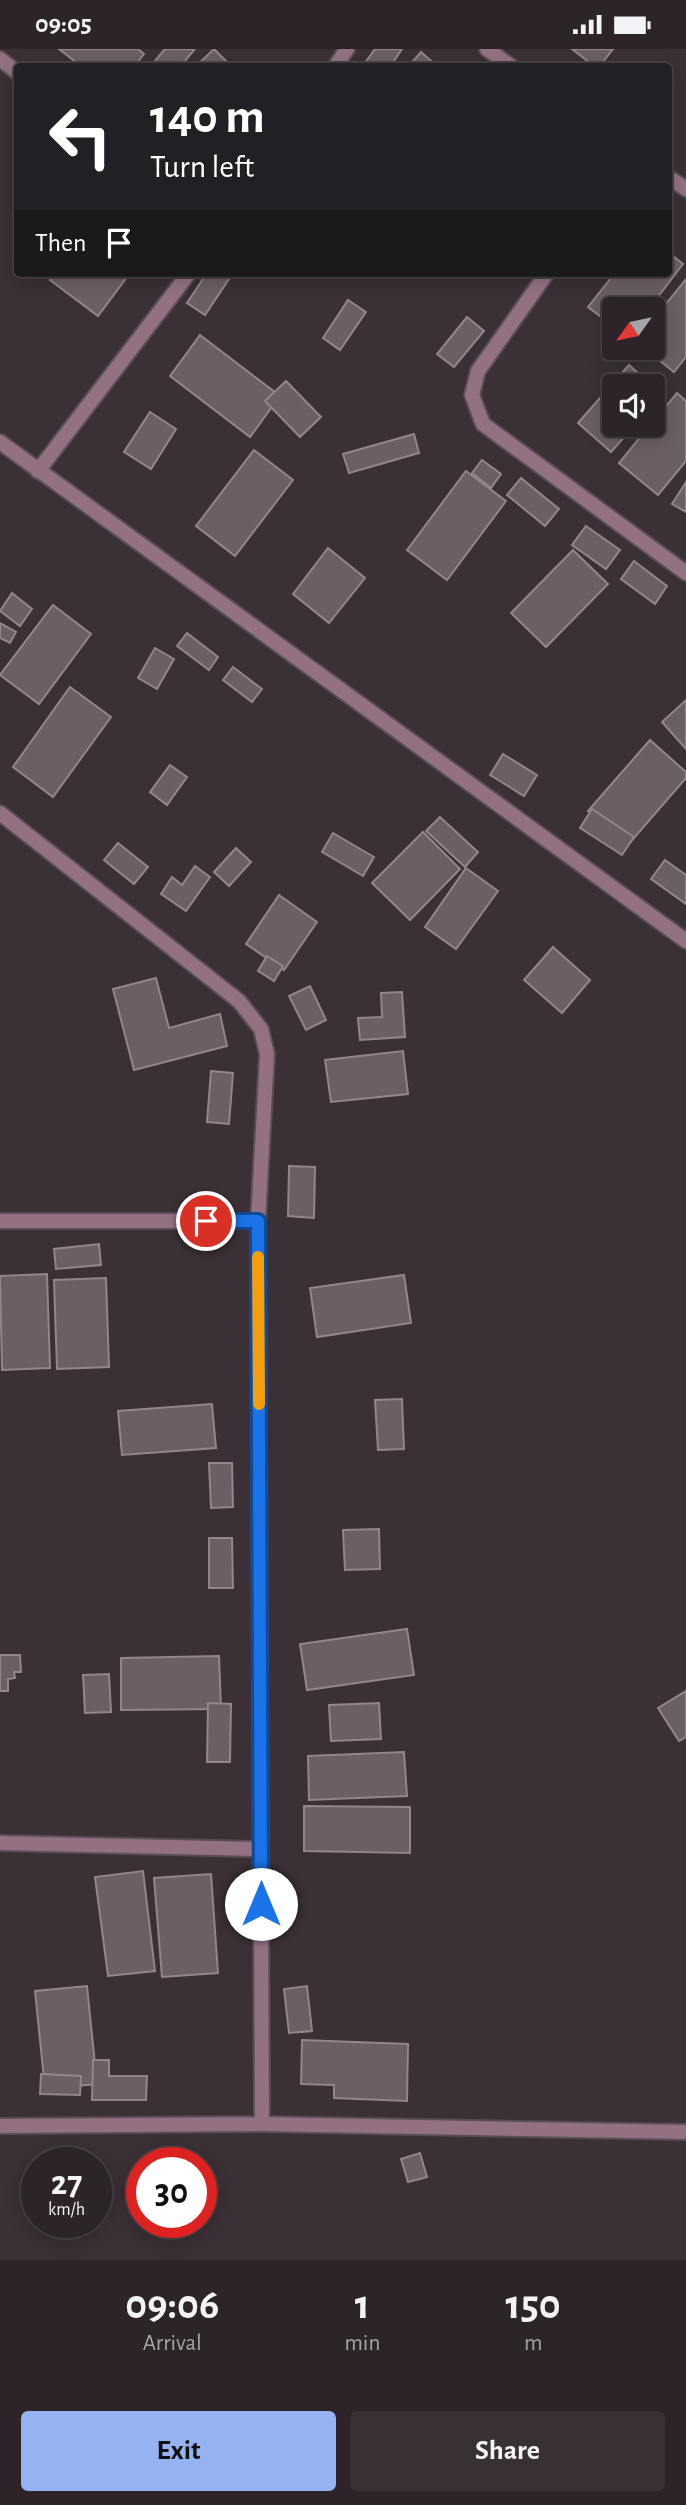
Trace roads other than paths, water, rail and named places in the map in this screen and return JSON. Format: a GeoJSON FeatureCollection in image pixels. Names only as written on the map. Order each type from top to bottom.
{"type":"FeatureCollection","features":[{"type":"Feature","properties":{"kind":"street"},"geometry":{"type":"LineString","coordinates":[[487,49],[506,63]]}},
{"type":"Feature","properties":{"kind":"street"},"geometry":{"type":"LineString","coordinates":[[0,59],[14,70]]}},
{"type":"Feature","properties":{"kind":"street"},"geometry":{"type":"LineString","coordinates":[[38,471],[186,277]]}},
{"type":"Feature","properties":{"kind":"street"},"geometry":{"type":"LineString","coordinates":[[544,277],[478,371],[472,395],[483,425],[686,573]]}},
{"type":"Feature","properties":{"kind":"street"},"geometry":{"type":"LineString","coordinates":[[0,442],[686,941]]}},
{"type":"Feature","properties":{"kind":"street"},"geometry":{"type":"LineString","coordinates":[[0,813],[240,1001],[261,1029],[267,1054],[258,1221],[262,2124]]}},
{"type":"Feature","properties":{"kind":"street"},"geometry":{"type":"LineString","coordinates":[[0,1221],[258,1221]]}},
{"type":"Feature","properties":{"kind":"street"},"geometry":{"type":"LineString","coordinates":[[0,1843],[261,1849]]}},
{"type":"Feature","properties":{"kind":"street"},"geometry":{"type":"LineString","coordinates":[[0,2126],[262,2124],[686,2132]]}}]}
